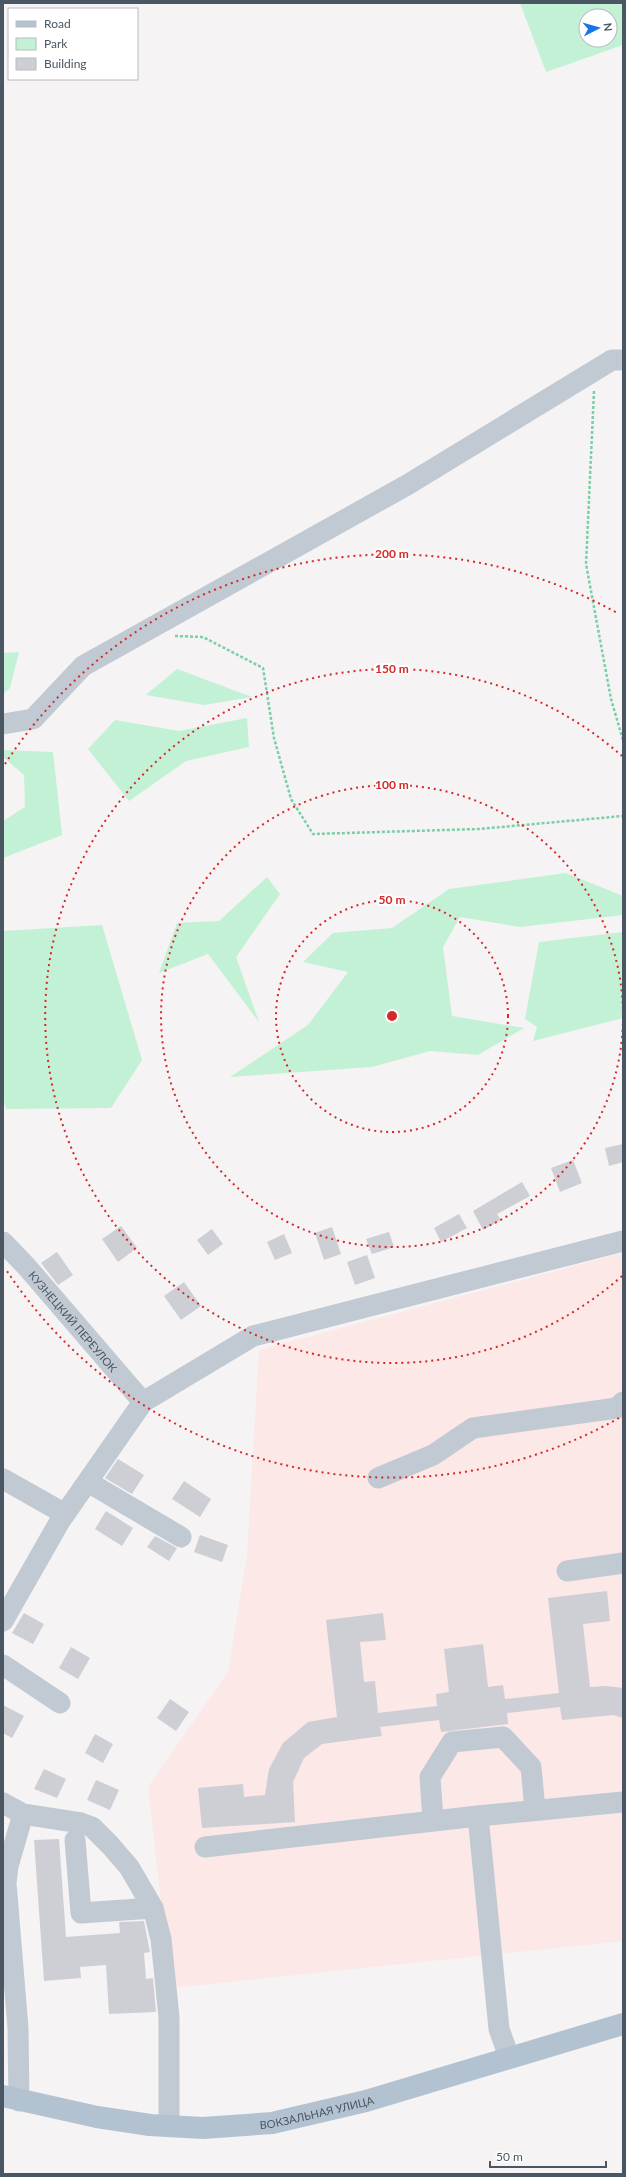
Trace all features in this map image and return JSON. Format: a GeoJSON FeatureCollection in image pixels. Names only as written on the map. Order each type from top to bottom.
{"type":"FeatureCollection","features":[{"type":"Feature","properties":{"kind":"main road","name":"ВОКЗАЛЬНАЯ УЛИЦА"},"geometry":{"type":"LineString","coordinates":[[11,2098],[97,2117],[169,2126],[203,2128],[234,2127],[286,2120],[366,2101],[623,2024]]}},
{"type":"Feature","properties":{"kind":"street"},"geometry":{"type":"LineString","coordinates":[[3,724],[33,718],[83,666],[407,485],[612,360],[623,360]]}},
{"type":"Feature","properties":{"kind":"street"},"geometry":{"type":"LineString","coordinates":[[3,1621],[65,1514],[143,1402],[253,1336],[623,1241]]}},
{"type":"Feature","properties":{"kind":"street","name":"КУЗНЕЦКИЙ ПЕРЕУЛОК"},"geometry":{"type":"LineString","coordinates":[[3,1242],[26,1266],[143,1402]]}},
{"type":"Feature","properties":{"kind":"street"},"geometry":{"type":"LineString","coordinates":[[378,1478],[434,1455],[473,1428],[621,1411]]}},
{"type":"Feature","properties":{"kind":"street"},"geometry":{"type":"LineString","coordinates":[[3,1479],[65,1514]]}},
{"type":"Feature","properties":{"kind":"street"},"geometry":{"type":"LineString","coordinates":[[88,1482],[181,1537]]}},
{"type":"Feature","properties":{"kind":"street"},"geometry":{"type":"LineString","coordinates":[[567,1571],[623,1563]]}},
{"type":"Feature","properties":{"kind":"street"},"geometry":{"type":"LineString","coordinates":[[3,1665],[60,1703]]}},
{"type":"Feature","properties":{"kind":"street"},"geometry":{"type":"LineString","coordinates":[[433,1820],[430,1777],[452,1742],[503,1737],[531,1766],[535,1810]]}},
{"type":"Feature","properties":{"kind":"street"},"geometry":{"type":"LineString","coordinates":[[205,1847],[433,1820],[623,1802]]}},
{"type":"Feature","properties":{"kind":"street"},"geometry":{"type":"LineString","coordinates":[[3,1803],[23,1814],[81,1823],[92,1827],[129,1867],[153,1908],[161,1939],[170,2017],[169,2126]]}},
{"type":"Feature","properties":{"kind":"street"},"geometry":{"type":"LineString","coordinates":[[11,2098],[18,2028],[5,1912],[7,1855],[23,1814]]}},
{"type":"Feature","properties":{"kind":"street"},"geometry":{"type":"LineString","coordinates":[[478,1816],[499,2029],[509,2057]]}},
{"type":"Feature","properties":{"kind":"street"},"geometry":{"type":"LineString","coordinates":[[75,1840],[82,1914],[153,1908]]}},
{"type":"Feature","properties":{"kind":"path"},"geometry":{"type":"LineString","coordinates":[[595,370],[586,564],[611,699],[623,740]]}},
{"type":"Feature","properties":{"kind":"path"},"geometry":{"type":"LineString","coordinates":[[172,635],[203,637],[263,668],[274,738],[290,799],[313,834],[479,829],[623,816]]}},
{"type":"Feature","properties":{"kind":"shaded area"},"geometry":{"type":"Polygon","coordinates":[[[623,1253],[623,1941],[171,1988],[148,1787],[228,1672],[247,1556],[259,1350],[623,1253]]]}},
{"type":"Feature","properties":{"kind":"green space"},"geometry":{"type":"Polygon","coordinates":[[[520,3],[623,3],[623,45],[618,47],[618,8],[578,8],[578,48],[614,48],[546,72],[520,3]]]}},
{"type":"Feature","properties":{"kind":"green space"},"geometry":{"type":"Polygon","coordinates":[[[19,652],[10,688],[3,694],[3,653],[19,652]]]}},
{"type":"Feature","properties":{"kind":"green space"},"geometry":{"type":"Polygon","coordinates":[[[177,669],[252,697],[204,705],[146,695],[177,669]]]}},
{"type":"Feature","properties":{"kind":"green space"},"geometry":{"type":"Polygon","coordinates":[[[247,718],[249,747],[186,761],[129,801],[88,749],[115,720],[179,731],[247,718]]]}},
{"type":"Feature","properties":{"kind":"green space"},"geometry":{"type":"Polygon","coordinates":[[[3,750],[53,752],[62,835],[3,858],[3,821],[25,807],[24,775],[3,757],[3,750]]]}},
{"type":"Feature","properties":{"kind":"green space"},"geometry":{"type":"Polygon","coordinates":[[[566,873],[623,896],[623,915],[520,927],[460,917],[443,947],[452,1016],[524,1028],[478,1055],[430,1051],[372,1067],[230,1077],[308,1025],[348,972],[303,962],[333,933],[392,928],[449,889],[566,873]]]}},
{"type":"Feature","properties":{"kind":"green space"},"geometry":{"type":"Polygon","coordinates":[[[267,877],[280,894],[236,957],[259,1022],[208,954],[159,973],[177,923],[219,921],[267,877]]]}},
{"type":"Feature","properties":{"kind":"green space"},"geometry":{"type":"Polygon","coordinates":[[[102,925],[142,1060],[111,1108],[6,1109],[3,1097],[3,931],[102,925]]]}},
{"type":"Feature","properties":{"kind":"green space"},"geometry":{"type":"Polygon","coordinates":[[[623,932],[623,1018],[533,1041],[537,1027],[525,1019],[539,942],[623,932]]]}},
{"type":"Feature","properties":{"kind":"building"},"geometry":{"type":"Polygon","coordinates":[[[623,1144],[623,1162],[609,1166],[605,1148],[623,1144]]]}},
{"type":"Feature","properties":{"kind":"building"},"geometry":{"type":"Polygon","coordinates":[[[573,1160],[582,1183],[560,1192],[551,1168],[573,1160]]]}},
{"type":"Feature","properties":{"kind":"building"},"geometry":{"type":"Polygon","coordinates":[[[522,1182],[530,1196],[497,1214],[501,1220],[483,1230],[473,1211],[522,1182]]]}},
{"type":"Feature","properties":{"kind":"building"},"geometry":{"type":"Polygon","coordinates":[[[459,1214],[467,1228],[441,1242],[434,1228],[459,1214]]]}},
{"type":"Feature","properties":{"kind":"building"},"geometry":{"type":"Polygon","coordinates":[[[121,1226],[137,1248],[118,1262],[102,1239],[121,1226]]]}},
{"type":"Feature","properties":{"kind":"building"},"geometry":{"type":"Polygon","coordinates":[[[332,1227],[341,1254],[324,1260],[315,1233],[332,1227]]]}},
{"type":"Feature","properties":{"kind":"building"},"geometry":{"type":"Polygon","coordinates":[[[212,1229],[223,1244],[208,1255],[197,1240],[212,1229]]]}},
{"type":"Feature","properties":{"kind":"building"},"geometry":{"type":"Polygon","coordinates":[[[389,1232],[394,1247],[372,1254],[366,1239],[389,1232]]]}},
{"type":"Feature","properties":{"kind":"building"},"geometry":{"type":"Polygon","coordinates":[[[284,1234],[292,1253],[275,1260],[267,1242],[284,1234]]]}},
{"type":"Feature","properties":{"kind":"building"},"geometry":{"type":"Polygon","coordinates":[[[57,1252],[73,1275],[58,1285],[41,1263],[57,1252]]]}},
{"type":"Feature","properties":{"kind":"building"},"geometry":{"type":"Polygon","coordinates":[[[367,1255],[375,1278],[355,1285],[347,1262],[367,1255]]]}},
{"type":"Feature","properties":{"kind":"building"},"geometry":{"type":"Polygon","coordinates":[[[184,1282],[201,1306],[181,1320],[164,1296],[184,1282]]]}},
{"type":"Feature","properties":{"kind":"building"},"geometry":{"type":"Polygon","coordinates":[[[118,1459],[144,1475],[132,1494],[105,1478],[118,1459]]]}},
{"type":"Feature","properties":{"kind":"building"},"geometry":{"type":"Polygon","coordinates":[[[184,1481],[211,1499],[200,1517],[172,1499],[184,1481]]]}},
{"type":"Feature","properties":{"kind":"building"},"geometry":{"type":"Polygon","coordinates":[[[106,1511],[133,1528],[122,1546],[95,1529],[106,1511]]]}},
{"type":"Feature","properties":{"kind":"building"},"geometry":{"type":"Polygon","coordinates":[[[200,1535],[228,1545],[222,1562],[194,1552],[200,1535]]]}},
{"type":"Feature","properties":{"kind":"building"},"geometry":{"type":"Polygon","coordinates":[[[155,1536],[177,1548],[169,1561],[147,1547],[155,1536]]]}},
{"type":"Feature","properties":{"kind":"building"},"geometry":{"type":"Polygon","coordinates":[[[607,1591],[610,1621],[583,1624],[590,1687],[606,1686],[623,1688],[623,1718],[613,1715],[562,1720],[560,1707],[507,1713],[508,1724],[441,1732],[439,1720],[380,1727],[382,1736],[322,1744],[304,1758],[293,1782],[295,1822],[202,1828],[198,1788],[243,1784],[244,1797],[265,1795],[269,1769],[283,1743],[308,1722],[337,1717],[326,1620],[383,1613],[386,1640],[360,1642],[364,1682],[375,1681],[378,1713],[437,1706],[436,1694],[449,1692],[444,1649],[483,1644],[488,1687],[503,1685],[505,1699],[559,1693],[548,1598],[607,1591]]]}},
{"type":"Feature","properties":{"kind":"building"},"geometry":{"type":"Polygon","coordinates":[[[24,1613],[44,1624],[33,1644],[12,1633],[24,1613]]]}},
{"type":"Feature","properties":{"kind":"building"},"geometry":{"type":"Polygon","coordinates":[[[71,1647],[90,1658],[78,1679],[59,1668],[71,1647]]]}},
{"type":"Feature","properties":{"kind":"building"},"geometry":{"type":"Polygon","coordinates":[[[170,1699],[189,1712],[176,1731],[157,1718],[170,1699]]]}},
{"type":"Feature","properties":{"kind":"building"},"geometry":{"type":"Polygon","coordinates":[[[3,1705],[24,1716],[12,1738],[3,1733],[3,1705]]]}},
{"type":"Feature","properties":{"kind":"building"},"geometry":{"type":"Polygon","coordinates":[[[95,1734],[113,1744],[103,1763],[85,1753],[95,1734]]]}},
{"type":"Feature","properties":{"kind":"building"},"geometry":{"type":"Polygon","coordinates":[[[44,1769],[66,1779],[57,1798],[34,1789],[44,1769]]]}},
{"type":"Feature","properties":{"kind":"building"},"geometry":{"type":"Polygon","coordinates":[[[96,1780],[119,1790],[110,1810],[87,1800],[96,1780]]]}},
{"type":"Feature","properties":{"kind":"building"},"geometry":{"type":"Polygon","coordinates":[[[59,1839],[66,1937],[120,1933],[119,1922],[144,1921],[150,1952],[144,1953],[146,1979],[153,1978],[156,2012],[109,2014],[106,1965],[80,1967],[81,1978],[44,1981],[34,1840],[59,1839]]]}}]}
